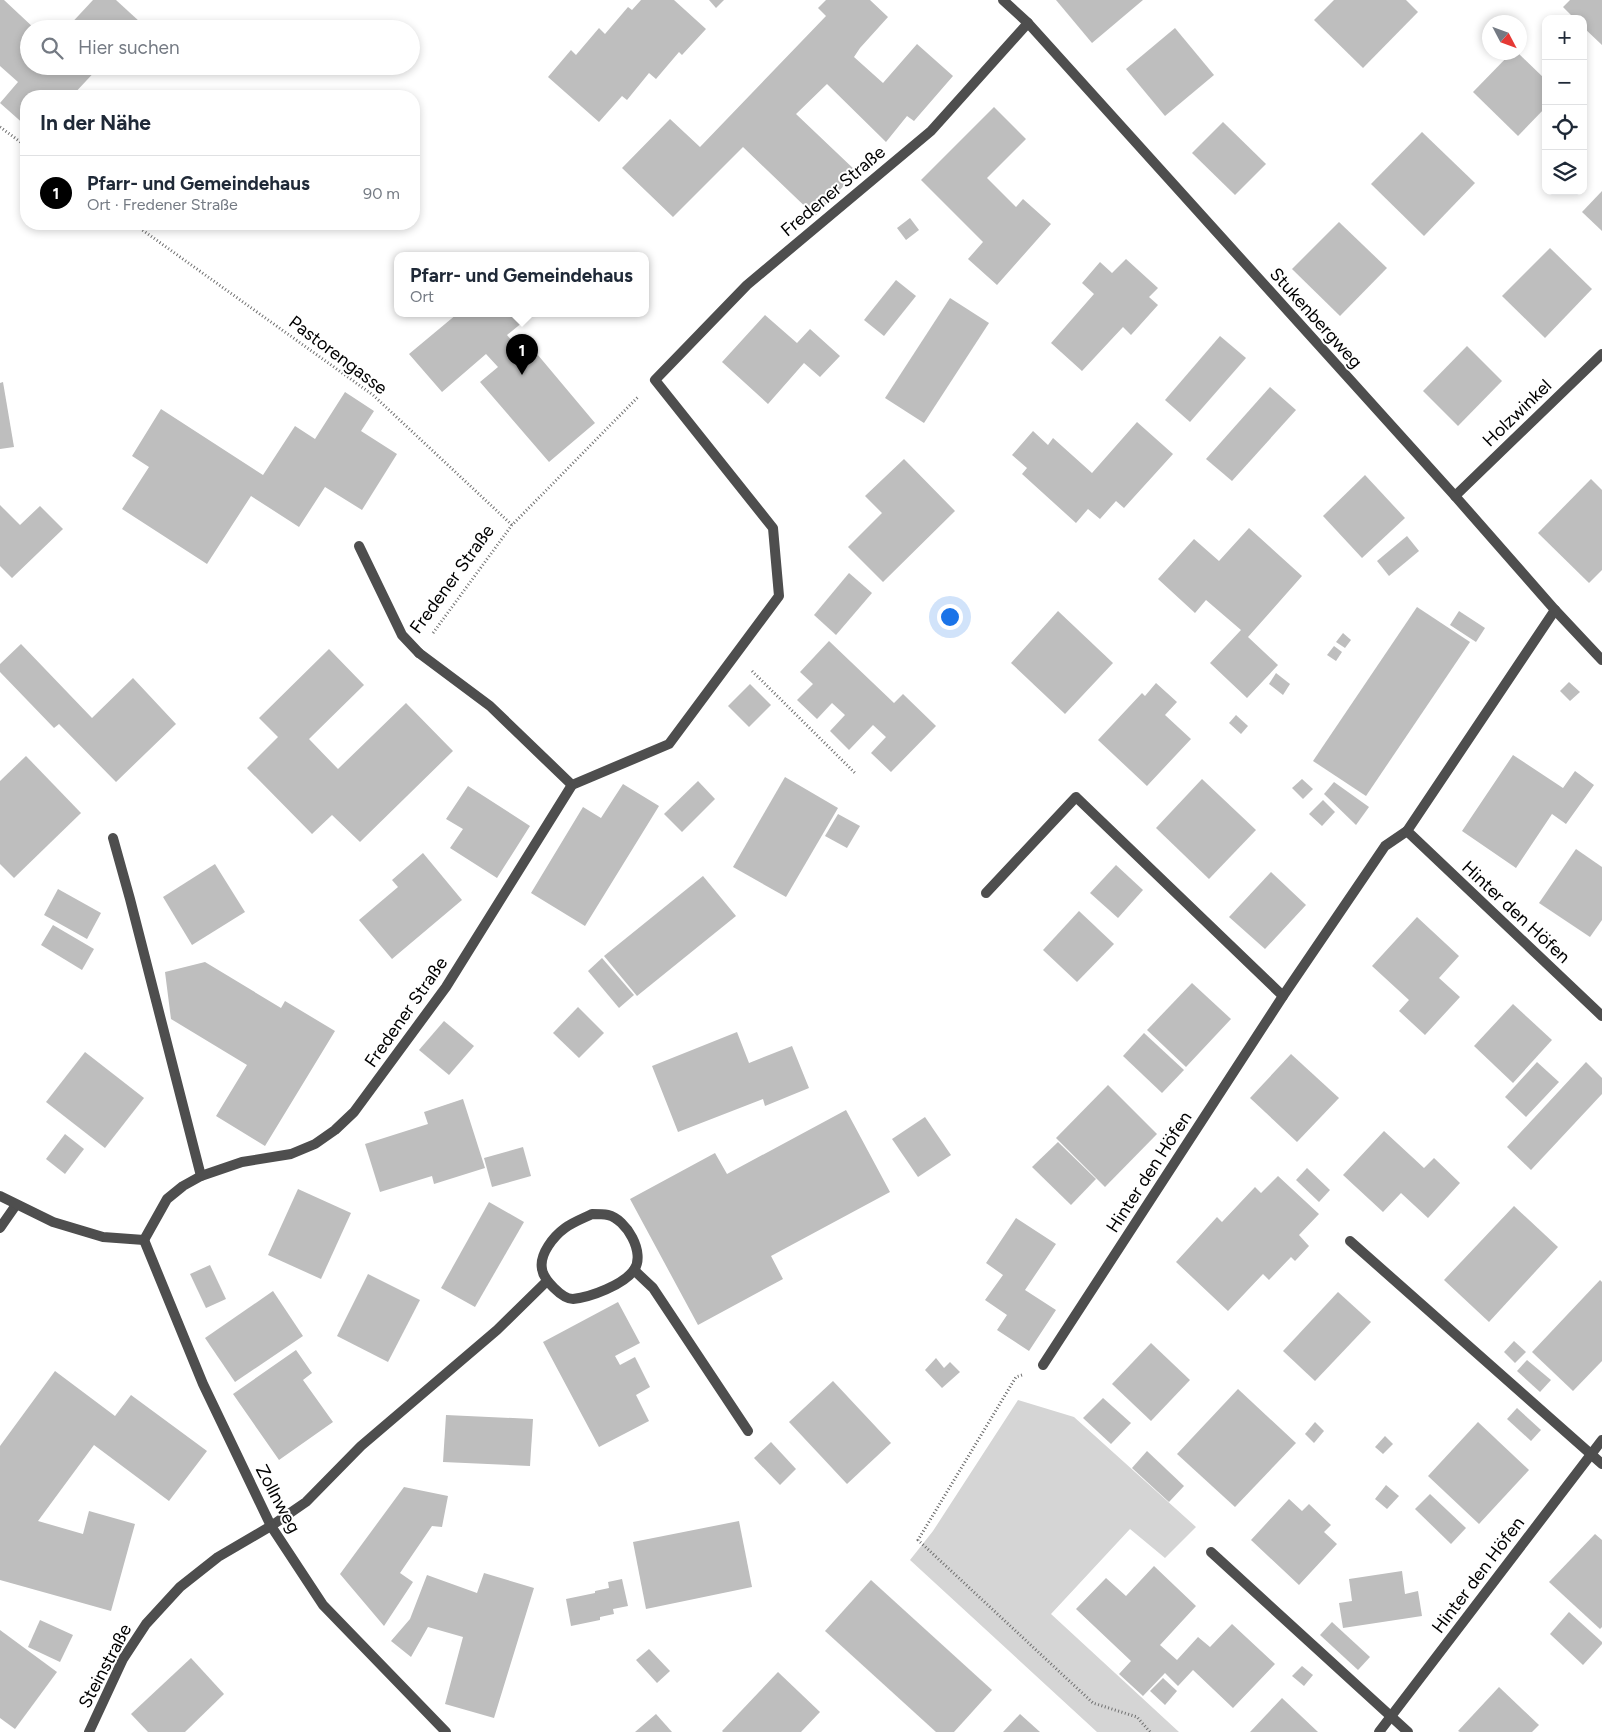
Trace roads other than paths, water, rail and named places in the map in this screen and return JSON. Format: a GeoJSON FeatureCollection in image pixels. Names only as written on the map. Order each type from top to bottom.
{"type":"FeatureCollection","features":[{"type":"Feature","properties":{"kind":"street","name":"Stukenbergweg"},"geometry":{"type":"LineString","coordinates":[[1003,0],[1028,23],[1455,496],[1554,610],[1602,660]]}},
{"type":"Feature","properties":{"kind":"street","name":"Fredener Straße"},"geometry":{"type":"LineString","coordinates":[[144,1240],[167,1199],[183,1186],[201,1176],[242,1162],[291,1154],[315,1144],[335,1130],[354,1112],[446,987],[572,785],[669,744],[779,596],[773,528],[655,380],[748,284],[930,131],[1028,23]]}},
{"type":"Feature","properties":{"kind":"street","name":"Holzwinkel"},"geometry":{"type":"LineString","coordinates":[[1455,496],[1602,354]]}},
{"type":"Feature","properties":{"kind":"street","name":"Fredener Straße"},"geometry":{"type":"LineString","coordinates":[[359,546],[402,635],[419,653],[490,706],[572,785]]}},
{"type":"Feature","properties":{"kind":"street","name":"Hinter den Höfen"},"geometry":{"type":"LineString","coordinates":[[1043,1365],[1283,996],[1385,846],[1407,831],[1554,610]]}},
{"type":"Feature","properties":{"kind":"street"},"geometry":{"type":"LineString","coordinates":[[986,893],[1076,797],[1283,996]]}},
{"type":"Feature","properties":{"kind":"street","name":"Hinter den Höfen"},"geometry":{"type":"LineString","coordinates":[[1407,831],[1602,1016]]}},
{"type":"Feature","properties":{"kind":"street"},"geometry":{"type":"LineString","coordinates":[[113,838],[201,1176]]}},
{"type":"Feature","properties":{"kind":"street"},"geometry":{"type":"LineString","coordinates":[[0,1196],[53,1222],[103,1237],[144,1240]]}},
{"type":"Feature","properties":{"kind":"street"},"geometry":{"type":"LineString","coordinates":[[0,1228],[16,1205]]}},
{"type":"Feature","properties":{"kind":"street"},"geometry":{"type":"LineString","coordinates":[[592,1214],[608,1215],[624,1224],[637,1249],[638,1260],[634,1270],[623,1281],[588,1297],[570,1299],[558,1292],[547,1281],[542,1269],[544,1256],[551,1242],[566,1227],[592,1214]]}},
{"type":"Feature","properties":{"kind":"street","name":"Zollnweg"},"geometry":{"type":"LineString","coordinates":[[144,1240],[203,1384],[271,1526],[323,1605],[446,1732]]}},
{"type":"Feature","properties":{"kind":"street"},"geometry":{"type":"LineString","coordinates":[[1350,1241],[1602,1464]]}},
{"type":"Feature","properties":{"kind":"street"},"geometry":{"type":"LineString","coordinates":[[634,1270],[653,1288],[748,1431]]}},
{"type":"Feature","properties":{"kind":"street","name":"Steinstraße"},"geometry":{"type":"LineString","coordinates":[[89,1732],[123,1660],[146,1624],[180,1587],[218,1557],[271,1526],[306,1502],[361,1446],[497,1330],[547,1281]]}},
{"type":"Feature","properties":{"kind":"street","name":"Hinter den Höfen"},"geometry":{"type":"LineString","coordinates":[[1379,1732],[1602,1440]]}},
{"type":"Feature","properties":{"kind":"street"},"geometry":{"type":"LineString","coordinates":[[1212,1552],[1408,1732]]}},
{"type":"Feature","properties":{"kind":"place","name":"Pfarr- und Gemeindehaus"},"geometry":{"type":"Point","coordinates":[522,375]}}]}
